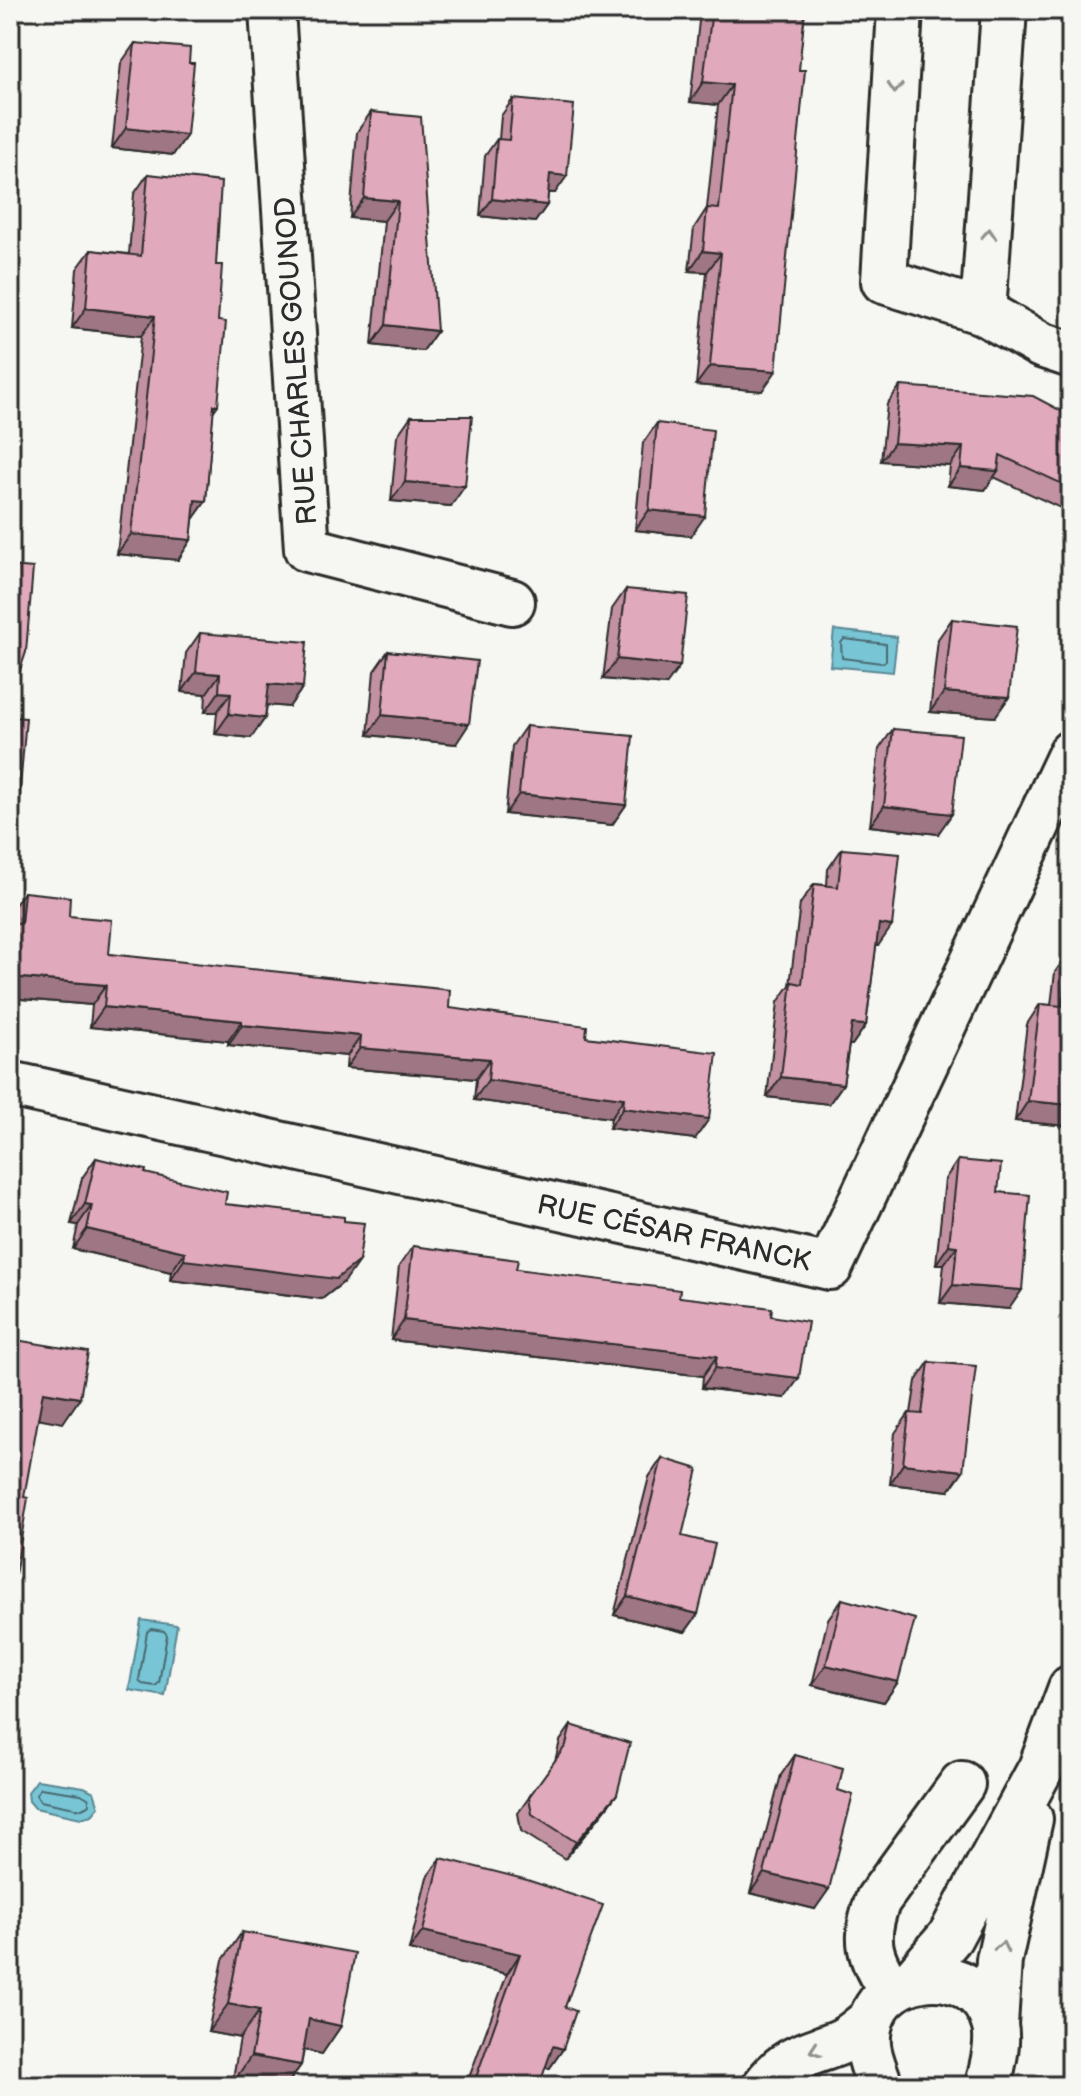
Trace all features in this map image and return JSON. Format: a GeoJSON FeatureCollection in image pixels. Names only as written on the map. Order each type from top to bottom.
{"type":"FeatureCollection","features":[{"type":"Feature","properties":{"kind":"street","name":"RUE CHARLES GOUNOD"},"geometry":{"type":"LineString","coordinates":[[272,10],[307,549],[512,602]]}},
{"type":"Feature","properties":{"kind":"street"},"geometry":{"type":"LineString","coordinates":[[900,10],[884,281],[983,312],[1041,345],[1071,355]]}},
{"type":"Feature","properties":{"kind":"street"},"geometry":{"type":"LineString","coordinates":[[983,312],[1004,10]]}},
{"type":"Feature","properties":{"kind":"street","name":"RUE CÉSAR FRANCK"},"geometry":{"type":"LineString","coordinates":[[10,1084],[830,1267],[1071,753]]}},
{"type":"Feature","properties":{"kind":"street"},"geometry":{"type":"LineString","coordinates":[[765,2086],[783,2065],[802,2054],[842,2041],[892,1997],[950,1937],[1041,1768],[1071,1688]]}},
{"type":"Feature","properties":{"kind":"street"},"geometry":{"type":"LineString","coordinates":[[988,2086],[997,2039],[999,1960],[1041,1768]]}},
{"type":"Feature","properties":{"kind":"street"},"geometry":{"type":"LineString","coordinates":[[892,1997],[871,1956],[871,1917],[878,1900],[962,1784]]}},
{"type":"Feature","properties":{"kind":"street"},"geometry":{"type":"LineString","coordinates":[[880,2086],[868,2048],[892,1997],[933,1977],[953,1980],[969,1988],[985,2005],[995,2025]]}},
{"type":"Feature","properties":{"kind":"water"},"geometry":{"type":"Polygon","coordinates":[[[834,630],[897,637],[893,672],[830,666],[834,630]]]}},
{"type":"Feature","properties":{"kind":"water"},"geometry":{"type":"Polygon","coordinates":[[[141,1620],[177,1625],[165,1696],[129,1690],[141,1620]]]}},
{"type":"Feature","properties":{"kind":"water"},"geometry":{"type":"Polygon","coordinates":[[[37,1780],[84,1787],[94,1792],[99,1807],[92,1815],[81,1818],[35,1808],[29,1801],[28,1792],[37,1780]]]}},
{"type":"Feature","properties":{"kind":"building"},"geometry":{"type":"Polygon","coordinates":[[[712,10],[805,10],[799,70],[805,70],[776,371],[710,366],[721,253],[703,251],[707,208],[719,209],[732,85],[703,82],[712,10]]]}},
{"type":"Feature","properties":{"kind":"building"},"geometry":{"type":"Polygon","coordinates":[[[135,43],[190,48],[189,63],[194,63],[187,135],[126,128],[135,43]]]}},
{"type":"Feature","properties":{"kind":"building"},"geometry":{"type":"Polygon","coordinates":[[[513,99],[574,105],[567,176],[550,174],[547,205],[492,199],[497,139],[509,140],[513,99]]]}},
{"type":"Feature","properties":{"kind":"building"},"geometry":{"type":"Polygon","coordinates":[[[371,112],[421,117],[437,331],[386,325],[398,201],[364,198],[371,112]]]}},
{"type":"Feature","properties":{"kind":"building"},"geometry":{"type":"Polygon","coordinates":[[[148,174],[221,182],[216,265],[222,265],[218,321],[226,322],[218,405],[214,405],[206,501],[195,500],[191,540],[131,534],[155,316],[86,308],[91,250],[141,256],[148,174]]]}},
{"type":"Feature","properties":{"kind":"building"},"geometry":{"type":"Polygon","coordinates":[[[900,386],[1033,396],[1071,416],[1071,488],[1000,455],[998,471],[961,468],[963,447],[894,443],[900,386]]]}},
{"type":"Feature","properties":{"kind":"building"},"geometry":{"type":"Polygon","coordinates":[[[411,416],[472,416],[465,486],[405,482],[411,416]]]}},
{"type":"Feature","properties":{"kind":"building"},"geometry":{"type":"Polygon","coordinates":[[[657,423],[713,430],[705,516],[649,510],[657,423]]]}},
{"type":"Feature","properties":{"kind":"building"},"geometry":{"type":"Polygon","coordinates":[[[10,566],[33,568],[26,652],[10,700],[10,566]]]}},
{"type":"Feature","properties":{"kind":"building"},"geometry":{"type":"Polygon","coordinates":[[[626,589],[688,595],[680,666],[617,659],[626,589]]]}},
{"type":"Feature","properties":{"kind":"building"},"geometry":{"type":"Polygon","coordinates":[[[952,619],[1017,626],[1009,697],[944,692],[952,619]]]}},
{"type":"Feature","properties":{"kind":"building"},"geometry":{"type":"Polygon","coordinates":[[[200,633],[307,642],[303,687],[269,684],[265,718],[229,714],[231,693],[219,692],[220,674],[196,672],[200,633]]]}},
{"type":"Feature","properties":{"kind":"building"},"geometry":{"type":"Polygon","coordinates":[[[388,651],[477,661],[469,724],[382,715],[388,651]]]}},
{"type":"Feature","properties":{"kind":"building"},"geometry":{"type":"Polygon","coordinates":[[[10,717],[26,718],[19,800],[10,799],[10,717]]]}},
{"type":"Feature","properties":{"kind":"building"},"geometry":{"type":"Polygon","coordinates":[[[526,726],[633,736],[626,805],[519,794],[526,726]]]}},
{"type":"Feature","properties":{"kind":"building"},"geometry":{"type":"Polygon","coordinates":[[[893,729],[961,735],[952,814],[884,806],[893,729]]]}},
{"type":"Feature","properties":{"kind":"building"},"geometry":{"type":"Polygon","coordinates":[[[842,849],[900,854],[892,926],[879,924],[866,1025],[852,1024],[843,1084],[781,1077],[792,982],[802,984],[814,884],[838,887],[842,849]]]}},
{"type":"Feature","properties":{"kind":"building"},"geometry":{"type":"Polygon","coordinates":[[[24,892],[70,897],[69,916],[112,920],[109,954],[450,990],[449,1008],[587,1026],[586,1037],[717,1053],[709,1119],[623,1108],[624,1098],[488,1080],[490,1059],[360,1048],[361,1036],[242,1025],[242,1021],[104,1007],[106,985],[10,977],[10,923],[21,924],[24,892]]]}},
{"type":"Feature","properties":{"kind":"building"},"geometry":{"type":"Polygon","coordinates":[[[1069,952],[1071,1105],[1028,1101],[1040,1004],[1062,1006],[1069,952]]]}},
{"type":"Feature","properties":{"kind":"building"},"geometry":{"type":"Polygon","coordinates":[[[96,1158],[227,1192],[225,1204],[344,1217],[344,1221],[364,1223],[359,1261],[336,1279],[184,1260],[185,1252],[87,1229],[92,1205],[85,1204],[96,1158]]]}},
{"type":"Feature","properties":{"kind":"building"},"geometry":{"type":"Polygon","coordinates":[[[958,1160],[1001,1164],[998,1192],[1030,1195],[1022,1290],[953,1285],[957,1246],[949,1245],[958,1160]]]}},
{"type":"Feature","properties":{"kind":"building"},"geometry":{"type":"Polygon","coordinates":[[[413,1246],[518,1260],[516,1269],[680,1290],[679,1297],[772,1308],[771,1316],[808,1322],[799,1378],[715,1368],[717,1356],[404,1320],[413,1246]]]}},
{"type":"Feature","properties":{"kind":"building"},"geometry":{"type":"Polygon","coordinates":[[[10,1339],[88,1352],[80,1398],[43,1392],[24,1497],[28,1498],[13,1587],[10,1587],[10,1339]]]}},
{"type":"Feature","properties":{"kind":"building"},"geometry":{"type":"Polygon","coordinates":[[[929,1362],[976,1366],[963,1471],[903,1464],[909,1413],[922,1414],[929,1362]]]}},
{"type":"Feature","properties":{"kind":"building"},"geometry":{"type":"Polygon","coordinates":[[[662,1458],[698,1469],[682,1536],[715,1544],[698,1614],[627,1596],[662,1458]]]}},
{"type":"Feature","properties":{"kind":"building"},"geometry":{"type":"Polygon","coordinates":[[[842,1599],[915,1619],[898,1682],[826,1665],[842,1599]]]}},
{"type":"Feature","properties":{"kind":"building"},"geometry":{"type":"Polygon","coordinates":[[[571,1725],[630,1743],[617,1794],[576,1842],[532,1814],[529,1797],[566,1745],[571,1725]]]}},
{"type":"Feature","properties":{"kind":"building"},"geometry":{"type":"Polygon","coordinates":[[[795,1755],[843,1768],[838,1790],[853,1795],[829,1889],[764,1873],[795,1755]]]}},
{"type":"Feature","properties":{"kind":"building"},"geometry":{"type":"Polygon","coordinates":[[[441,1858],[524,1879],[603,1905],[565,2007],[576,2011],[563,2049],[553,2046],[539,2086],[473,2086],[520,1954],[423,1931],[441,1858]]]}},
{"type":"Feature","properties":{"kind":"building"},"geometry":{"type":"Polygon","coordinates":[[[242,1932],[355,1953],[341,2026],[309,2019],[301,2065],[251,2056],[260,2010],[228,2004],[242,1932]]]}}]}
